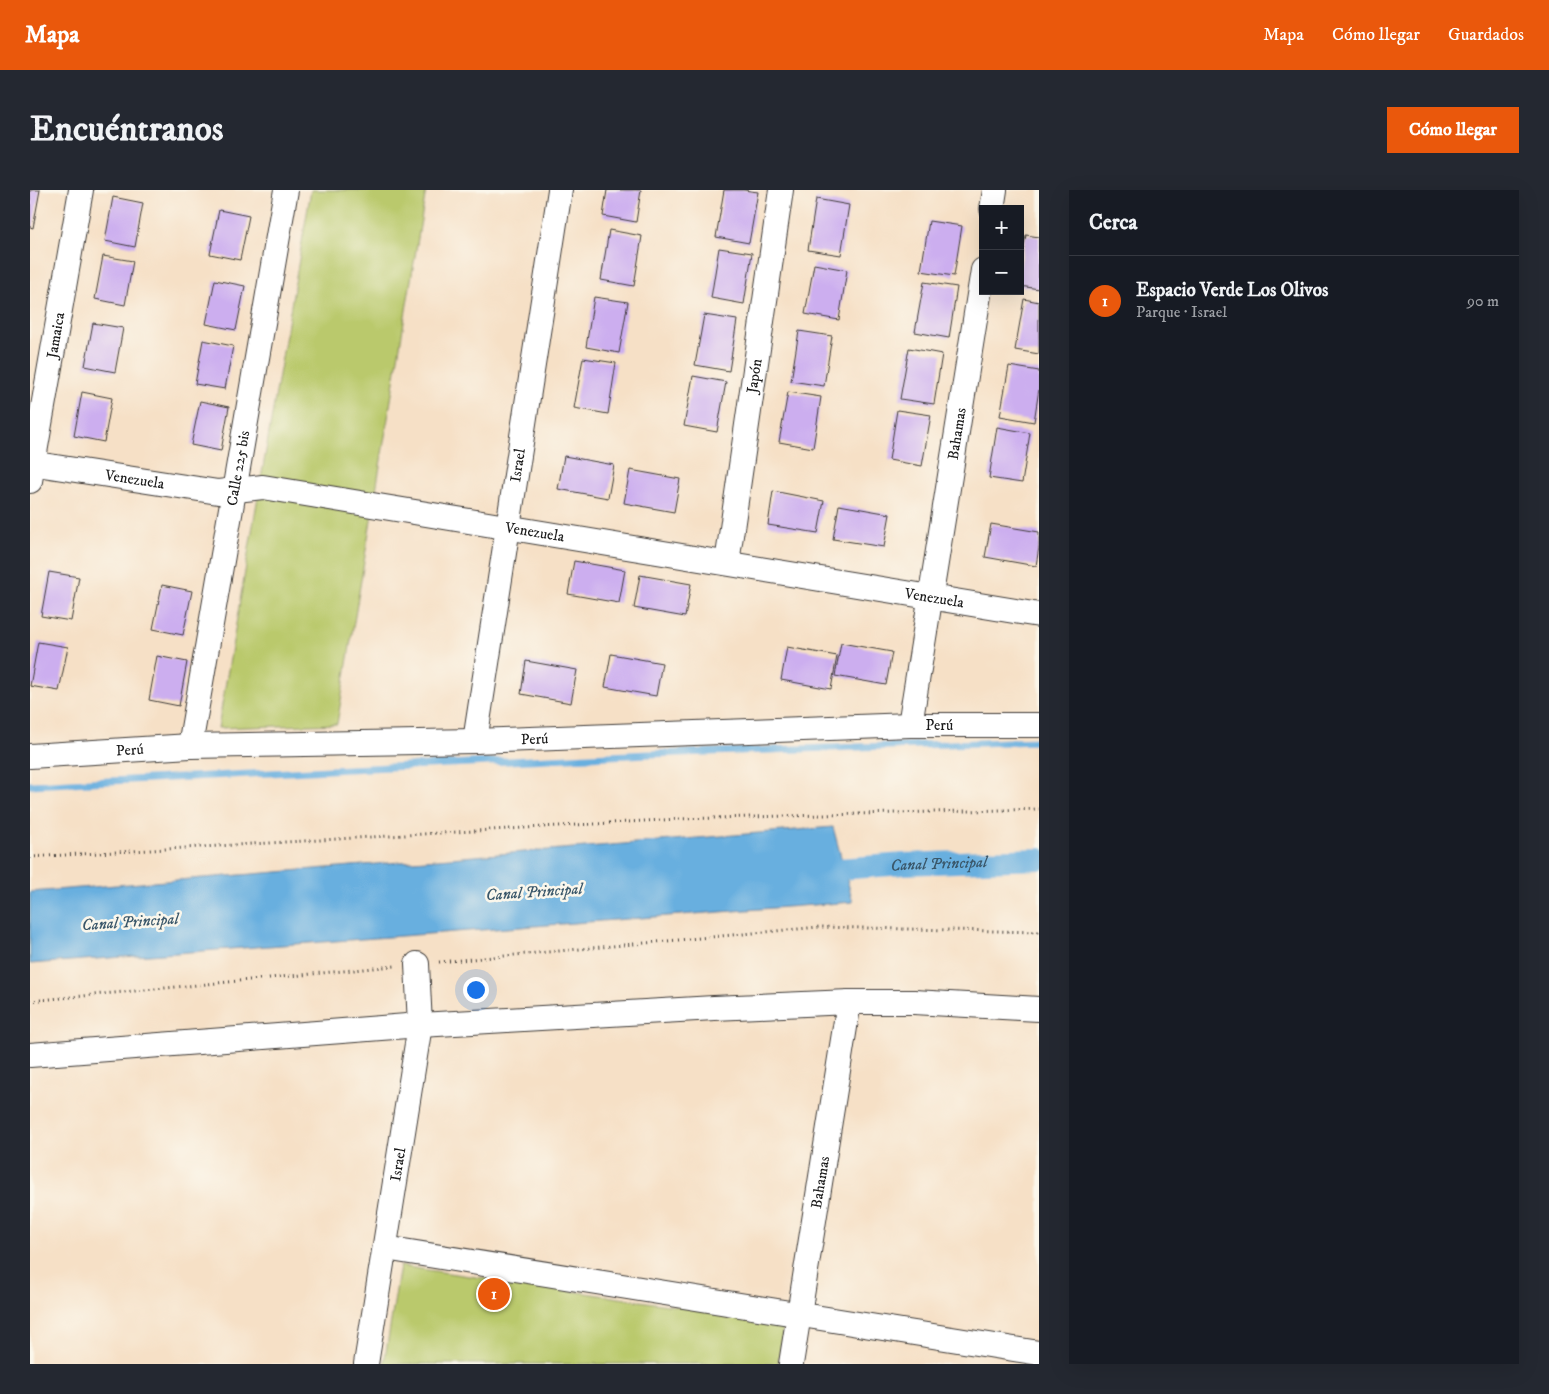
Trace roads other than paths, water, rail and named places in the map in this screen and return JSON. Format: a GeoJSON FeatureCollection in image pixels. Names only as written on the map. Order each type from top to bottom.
{"type":"FeatureCollection","features":[{"type":"Feature","properties":{"kind":"street","name":"Jamaica"},"geometry":{"type":"LineString","coordinates":[[31,469],[81,190]]}},
{"type":"Feature","properties":{"kind":"street","name":"Calle 225 bis"},"geometry":{"type":"LineString","coordinates":[[190,746],[286,190]]}},
{"type":"Feature","properties":{"kind":"street","name":"Israel"},"geometry":{"type":"LineString","coordinates":[[475,741],[560,190]]}},
{"type":"Feature","properties":{"kind":"street","name":"Japón"},"geometry":{"type":"LineString","coordinates":[[727,563],[780,190]]}},
{"type":"Feature","properties":{"kind":"street"},"geometry":{"type":"LineString","coordinates":[[993,205],[995,190]]}},
{"type":"Feature","properties":{"kind":"street","name":"Bahamas"},"geometry":{"type":"LineString","coordinates":[[910,725],[979,295]]}},
{"type":"Feature","properties":{"kind":"street","name":"Venezuela"},"geometry":{"type":"LineString","coordinates":[[31,469],[218,492],[263,487],[1039,615]]}},
{"type":"Feature","properties":{"kind":"street","name":"Perú"},"geometry":{"type":"LineString","coordinates":[[30,756],[190,746],[475,741],[910,725],[1039,725]]}},
{"type":"Feature","properties":{"kind":"street","name":"Israel"},"geometry":{"type":"LineString","coordinates":[[366,1364],[420,1026],[416,964]]}},
{"type":"Feature","properties":{"kind":"street"},"geometry":{"type":"LineString","coordinates":[[30,1075],[41,1055],[420,1026],[849,1002],[914,1002],[1039,1008]]}},
{"type":"Feature","properties":{"kind":"street","name":"Bahamas"},"geometry":{"type":"LineString","coordinates":[[791,1364],[849,1002]]}},
{"type":"Feature","properties":{"kind":"street"},"geometry":{"type":"LineString","coordinates":[[385,1248],[1039,1353]]}},
{"type":"Feature","properties":{"kind":"water"},"geometry":{"type":"Polygon","coordinates":[[[833,827],[853,902],[30,964],[30,892],[833,827]]]}},
{"type":"Feature","properties":{"kind":"waterway"},"geometry":{"type":"LineString","coordinates":[[30,785],[649,754],[1039,741]]}},
{"type":"Feature","properties":{"kind":"waterway","name":"Canal Principal"},"geometry":{"type":"LineString","coordinates":[[814,871],[904,864],[1039,859]]}},
{"type":"Feature","properties":{"kind":"place","name":"Espacio Verde Los Olivos"},"geometry":{"type":"Point","coordinates":[494,1294]}}]}
